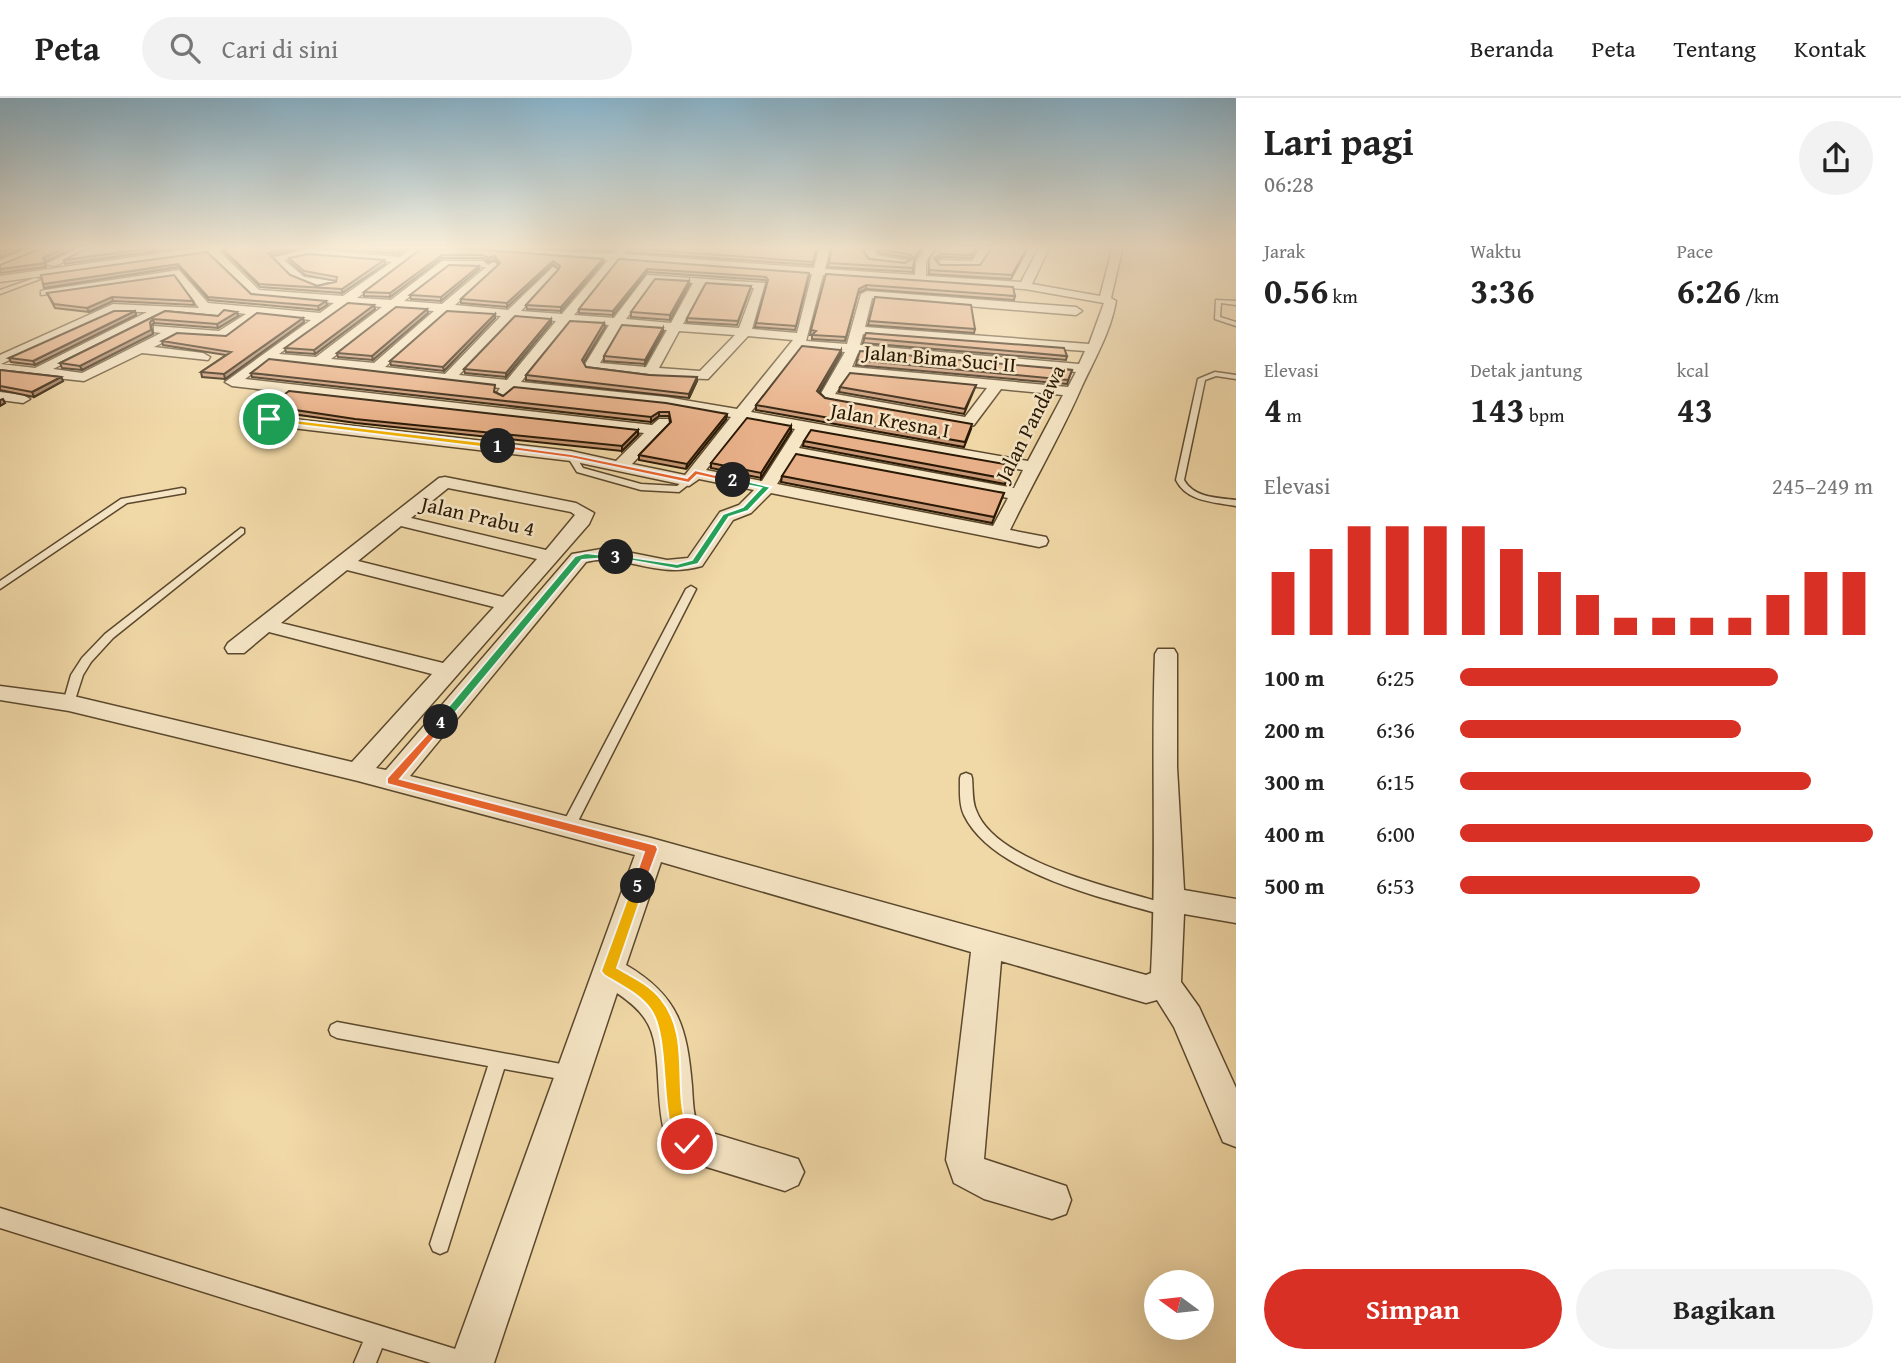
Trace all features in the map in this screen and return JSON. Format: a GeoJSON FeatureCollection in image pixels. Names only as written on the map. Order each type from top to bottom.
{"type":"FeatureCollection","features":[{"type":"Feature","properties":{"kind":"street"},"geometry":{"type":"LineString","coordinates":[[49,305],[52,318]]}},
{"type":"Feature","properties":{"kind":"street"},"geometry":{"type":"LineString","coordinates":[[203,305],[322,317]]}},
{"type":"Feature","properties":{"kind":"street"},"geometry":{"type":"LineString","coordinates":[[338,305],[232,382],[476,427],[571,456],[620,466],[767,487],[1039,541]]}},
{"type":"Feature","properties":{"kind":"street"},"geometry":{"type":"LineString","coordinates":[[319,362],[392,305]]}},
{"type":"Feature","properties":{"kind":"street"},"geometry":{"type":"LineString","coordinates":[[406,305],[744,333],[853,348],[1083,368]]}},
{"type":"Feature","properties":{"kind":"street"},"geometry":{"type":"LineString","coordinates":[[377,367],[448,305]]}},
{"type":"Feature","properties":{"kind":"street"},"geometry":{"type":"LineString","coordinates":[[448,379],[520,305]]}},
{"type":"Feature","properties":{"kind":"street"},"geometry":{"type":"LineString","coordinates":[[476,427],[576,305]]}},
{"type":"Feature","properties":{"kind":"street"},"geometry":{"type":"LineString","coordinates":[[630,305],[590,364],[593,367],[703,376],[744,333],[753,305]]}},
{"type":"Feature","properties":{"kind":"street"},"geometry":{"type":"LineString","coordinates":[[649,373],[687,305]]}},
{"type":"Feature","properties":{"kind":"street"},"geometry":{"type":"LineString","coordinates":[[692,477],[800,341],[809,305]]}},
{"type":"Feature","properties":{"kind":"street"},"geometry":{"type":"LineString","coordinates":[[865,305],[853,348],[843,373],[826,396],[828,399],[969,422],[998,384]]}},
{"type":"Feature","properties":{"kind":"street"},"geometry":{"type":"LineString","coordinates":[[893,305],[919,316],[980,330],[1028,333],[1092,348]]}},
{"type":"Feature","properties":{"kind":"street"},"geometry":{"type":"LineString","coordinates":[[859,330],[959,305]]}},
{"type":"Feature","properties":{"kind":"street"},"geometry":{"type":"LineString","coordinates":[[975,305],[980,330]]}},
{"type":"Feature","properties":{"kind":"street"},"geometry":{"type":"LineString","coordinates":[[1031,305],[1108,316],[1111,305]]}},
{"type":"Feature","properties":{"kind":"street"},"geometry":{"type":"LineString","coordinates":[[1028,333],[1045,306]]}},
{"type":"Feature","properties":{"kind":"street"},"geometry":{"type":"LineString","coordinates":[[0,360],[108,309],[164,308],[252,317],[221,335],[130,326]]}},
{"type":"Feature","properties":{"kind":"street"},"geometry":{"type":"LineString","coordinates":[[35,373],[164,308]]}},
{"type":"Feature","properties":{"kind":"street"},"geometry":{"type":"LineString","coordinates":[[249,328],[274,313]]}},
{"type":"Feature","properties":{"kind":"street","name":"Jalan Pandawa"},"geometry":{"type":"LineString","coordinates":[[999,533],[1017,494],[1074,392],[1108,316]]}},
{"type":"Feature","properties":{"kind":"street"},"geometry":{"type":"LineString","coordinates":[[0,368],[84,377],[174,331]]}},
{"type":"Feature","properties":{"kind":"street"},"geometry":{"type":"LineString","coordinates":[[141,349],[203,357]]}},
{"type":"Feature","properties":{"kind":"street","name":"Jalan Kresna I"},"geometry":{"type":"LineString","coordinates":[[265,357],[377,367],[387,373],[682,404],[1032,467]]}},
{"type":"Feature","properties":{"kind":"street"},"geometry":{"type":"LineString","coordinates":[[843,373],[985,399]]}},
{"type":"Feature","properties":{"kind":"street","name":"Jalan Bima Suci II"},"geometry":{"type":"LineString","coordinates":[[843,373],[1074,392]]}},
{"type":"Feature","properties":{"kind":"street"},"geometry":{"type":"LineString","coordinates":[[284,390],[254,414],[284,422],[656,430]]}},
{"type":"Feature","properties":{"kind":"street"},"geometry":{"type":"LineString","coordinates":[[0,396],[23,399]]}},
{"type":"Feature","properties":{"kind":"street"},"geometry":{"type":"LineString","coordinates":[[620,466],[682,404]]}},
{"type":"Feature","properties":{"kind":"street"},"geometry":{"type":"LineString","coordinates":[[876,440],[893,410]]}},
{"type":"Feature","properties":{"kind":"street"},"geometry":{"type":"LineString","coordinates":[[391,781],[579,558],[603,555],[670,566],[691,564],[699,558],[726,516],[746,509],[767,487],[805,426]]}},
{"type":"Feature","properties":{"kind":"street"},"geometry":{"type":"LineString","coordinates":[[789,451],[1017,494]]}},
{"type":"Feature","properties":{"kind":"street"},"geometry":{"type":"LineString","coordinates":[[236,648],[445,482],[576,508],[585,513],[358,772]]}},
{"type":"Feature","properties":{"kind":"street","name":"Jalan Prabu 4"},"geometry":{"type":"LineString","coordinates":[[397,520],[549,556]]}},
{"type":"Feature","properties":{"kind":"street"},"geometry":{"type":"LineString","coordinates":[[343,563],[506,604]]}},
{"type":"Feature","properties":{"kind":"street"},"geometry":{"type":"LineString","coordinates":[[265,625],[447,671]]}},
{"type":"Feature","properties":{"kind":"street"},"geometry":{"type":"LineString","coordinates":[[1166,654],[1164,767],[1170,905],[1164,984],[1187,1018],[1236,1129]]}},
{"type":"Feature","properties":{"kind":"street"},"geometry":{"type":"LineString","coordinates":[[0,693],[69,703],[358,772],[651,849],[1133,986],[1146,989],[1164,984]]}},
{"type":"Feature","properties":{"kind":"street"},"geometry":{"type":"LineString","coordinates":[[472,1363],[651,849]]}},
{"type":"Feature","properties":{"kind":"street"},"geometry":{"type":"LineString","coordinates":[[1170,905],[1236,911]]}},
{"type":"Feature","properties":{"kind":"street"},"geometry":{"type":"LineString","coordinates":[[987,945],[965,1160],[967,1170],[984,1180],[1052,1200]]}},
{"type":"Feature","properties":{"kind":"street"},"geometry":{"type":"LineString","coordinates":[[609,971],[639,988],[656,1004],[666,1024],[671,1043],[677,1117],[680,1134],[687,1144],[785,1172]]}},
{"type":"Feature","properties":{"kind":"lane"},"geometry":{"type":"LineString","coordinates":[[1217,305],[1217,318],[1236,324]]}},
{"type":"Feature","properties":{"kind":"lane"},"geometry":{"type":"LineString","coordinates":[[1236,377],[1216,374],[1202,379],[1180,480],[1184,489],[1191,493],[1236,503]]}},
{"type":"Feature","properties":{"kind":"lane"},"geometry":{"type":"LineString","coordinates":[[571,456],[580,470],[642,487],[679,489],[692,477]]}},
{"type":"Feature","properties":{"kind":"lane"},"geometry":{"type":"LineString","coordinates":[[0,586],[124,501],[182,491]]}},
{"type":"Feature","properties":{"kind":"lane"},"geometry":{"type":"LineString","coordinates":[[69,703],[77,675],[94,652],[138,611],[241,531]]}},
{"type":"Feature","properties":{"kind":"lane"},"geometry":{"type":"LineString","coordinates":[[568,827],[691,589]]}},
{"type":"Feature","properties":{"kind":"lane"},"geometry":{"type":"LineString","coordinates":[[966,778],[970,814],[990,841],[1008,854],[1036,868],[1170,905]]}},
{"type":"Feature","properties":{"kind":"lane"},"geometry":{"type":"LineString","coordinates":[[337,1030],[573,1073]]}},
{"type":"Feature","properties":{"kind":"lane"},"geometry":{"type":"LineString","coordinates":[[440,1244],[498,1059]]}},
{"type":"Feature","properties":{"kind":"lane"},"geometry":{"type":"LineString","coordinates":[[0,1217],[465,1363]]}},
{"type":"Feature","properties":{"kind":"lane"},"geometry":{"type":"LineString","coordinates":[[365,1363],[376,1335]]}},
{"type":"Feature","properties":{"kind":"building"},"geometry":{"type":"Polygon","coordinates":[[[63,305],[94,305],[87,308],[63,305]]]}},
{"type":"Feature","properties":{"kind":"building"},"geometry":{"type":"Polygon","coordinates":[[[345,305],[374,305],[314,350],[285,348],[345,305]]]}},
{"type":"Feature","properties":{"kind":"building"},"geometry":{"type":"Polygon","coordinates":[[[527,305],[563,305],[561,307],[527,305]]]}},
{"type":"Feature","properties":{"kind":"building"},"geometry":{"type":"Polygon","coordinates":[[[582,305],[618,305],[613,311],[579,309],[582,305]]]}},
{"type":"Feature","properties":{"kind":"building"},"geometry":{"type":"Polygon","coordinates":[[[636,305],[676,305],[670,315],[631,312],[636,305]]]}},
{"type":"Feature","properties":{"kind":"building"},"geometry":{"type":"Polygon","coordinates":[[[694,305],[744,305],[738,321],[687,318],[694,305]]]}},
{"type":"Feature","properties":{"kind":"building"},"geometry":{"type":"Polygon","coordinates":[[[761,305],[801,305],[796,326],[756,323],[761,305]]]}},
{"type":"Feature","properties":{"kind":"building"},"geometry":{"type":"Polygon","coordinates":[[[818,305],[855,305],[846,337],[812,335],[816,331],[811,330],[818,305]]]}},
{"type":"Feature","properties":{"kind":"building"},"geometry":{"type":"Polygon","coordinates":[[[873,305],[971,305],[975,329],[869,321],[873,305]]]}},
{"type":"Feature","properties":{"kind":"building"},"geometry":{"type":"Polygon","coordinates":[[[396,307],[427,309],[372,356],[337,353],[396,307]]]}},
{"type":"Feature","properties":{"kind":"building"},"geometry":{"type":"Polygon","coordinates":[[[224,310],[237,312],[217,324],[153,319],[150,322],[151,330],[80,366],[60,363],[165,311],[218,316],[224,310]]]}},
{"type":"Feature","properties":{"kind":"building"},"geometry":{"type":"Polygon","coordinates":[[[114,311],[135,311],[33,361],[9,358],[114,311]]]}},
{"type":"Feature","properties":{"kind":"building"},"geometry":{"type":"Polygon","coordinates":[[[447,311],[495,314],[443,367],[390,361],[447,311]]]}},
{"type":"Feature","properties":{"kind":"building"},"geometry":{"type":"Polygon","coordinates":[[[257,313],[303,318],[224,374],[201,372],[231,352],[162,341],[177,333],[226,336],[257,313]]]}},
{"type":"Feature","properties":{"kind":"building"},"geometry":{"type":"Polygon","coordinates":[[[515,316],[551,319],[506,373],[464,369],[515,316]]]}},
{"type":"Feature","properties":{"kind":"building"},"geometry":{"type":"Polygon","coordinates":[[[570,321],[604,323],[582,360],[586,367],[649,375],[697,377],[689,394],[526,375],[570,321]]]}},
{"type":"Feature","properties":{"kind":"building"},"geometry":{"type":"Polygon","coordinates":[[[622,325],[663,328],[645,360],[604,356],[622,325]]]}},
{"type":"Feature","properties":{"kind":"building"},"geometry":{"type":"Polygon","coordinates":[[[866,333],[1064,348],[1067,356],[864,338],[866,333]]]}},
{"type":"Feature","properties":{"kind":"building"},"geometry":{"type":"Polygon","coordinates":[[[802,346],[841,350],[817,391],[825,398],[972,424],[965,442],[756,405],[802,346]]]}},
{"type":"Feature","properties":{"kind":"building"},"geometry":{"type":"Polygon","coordinates":[[[860,351],[1072,370],[1068,380],[857,360],[860,351]]]}},
{"type":"Feature","properties":{"kind":"building"},"geometry":{"type":"Polygon","coordinates":[[[269,359],[495,385],[494,392],[503,396],[514,387],[666,403],[727,414],[687,464],[639,455],[671,422],[669,412],[659,412],[651,417],[251,373],[269,359]]]}},
{"type":"Feature","properties":{"kind":"building"},"geometry":{"type":"Polygon","coordinates":[[[0,370],[61,377],[32,392],[0,386],[0,370]]]}},
{"type":"Feature","properties":{"kind":"building"},"geometry":{"type":"Polygon","coordinates":[[[850,373],[976,385],[965,409],[840,387],[850,373]]]}},
{"type":"Feature","properties":{"kind":"building"},"geometry":{"type":"Polygon","coordinates":[[[289,391],[638,430],[622,446],[355,419],[269,406],[289,391]]]}},
{"type":"Feature","properties":{"kind":"building"},"geometry":{"type":"Polygon","coordinates":[[[747,418],[791,426],[761,473],[711,463],[747,418]]]}},
{"type":"Feature","properties":{"kind":"building"},"geometry":{"type":"Polygon","coordinates":[[[811,430],[1010,465],[1007,479],[804,441],[811,430]]]}},
{"type":"Feature","properties":{"kind":"building"},"geometry":{"type":"Polygon","coordinates":[[[796,454],[1004,493],[994,517],[782,476],[796,454]]]}},
{"type":"Feature","properties":{"kind":"route"},"geometry":{"type":"LineString","coordinates":[[269,419],[571,456],[689,481],[695,473],[767,487],[746,509],[726,516],[699,558],[691,564],[670,566],[603,555],[579,558],[391,781],[651,849],[609,971],[639,988],[656,1004],[666,1024],[671,1043],[677,1117],[680,1134],[687,1144]]}}]}
